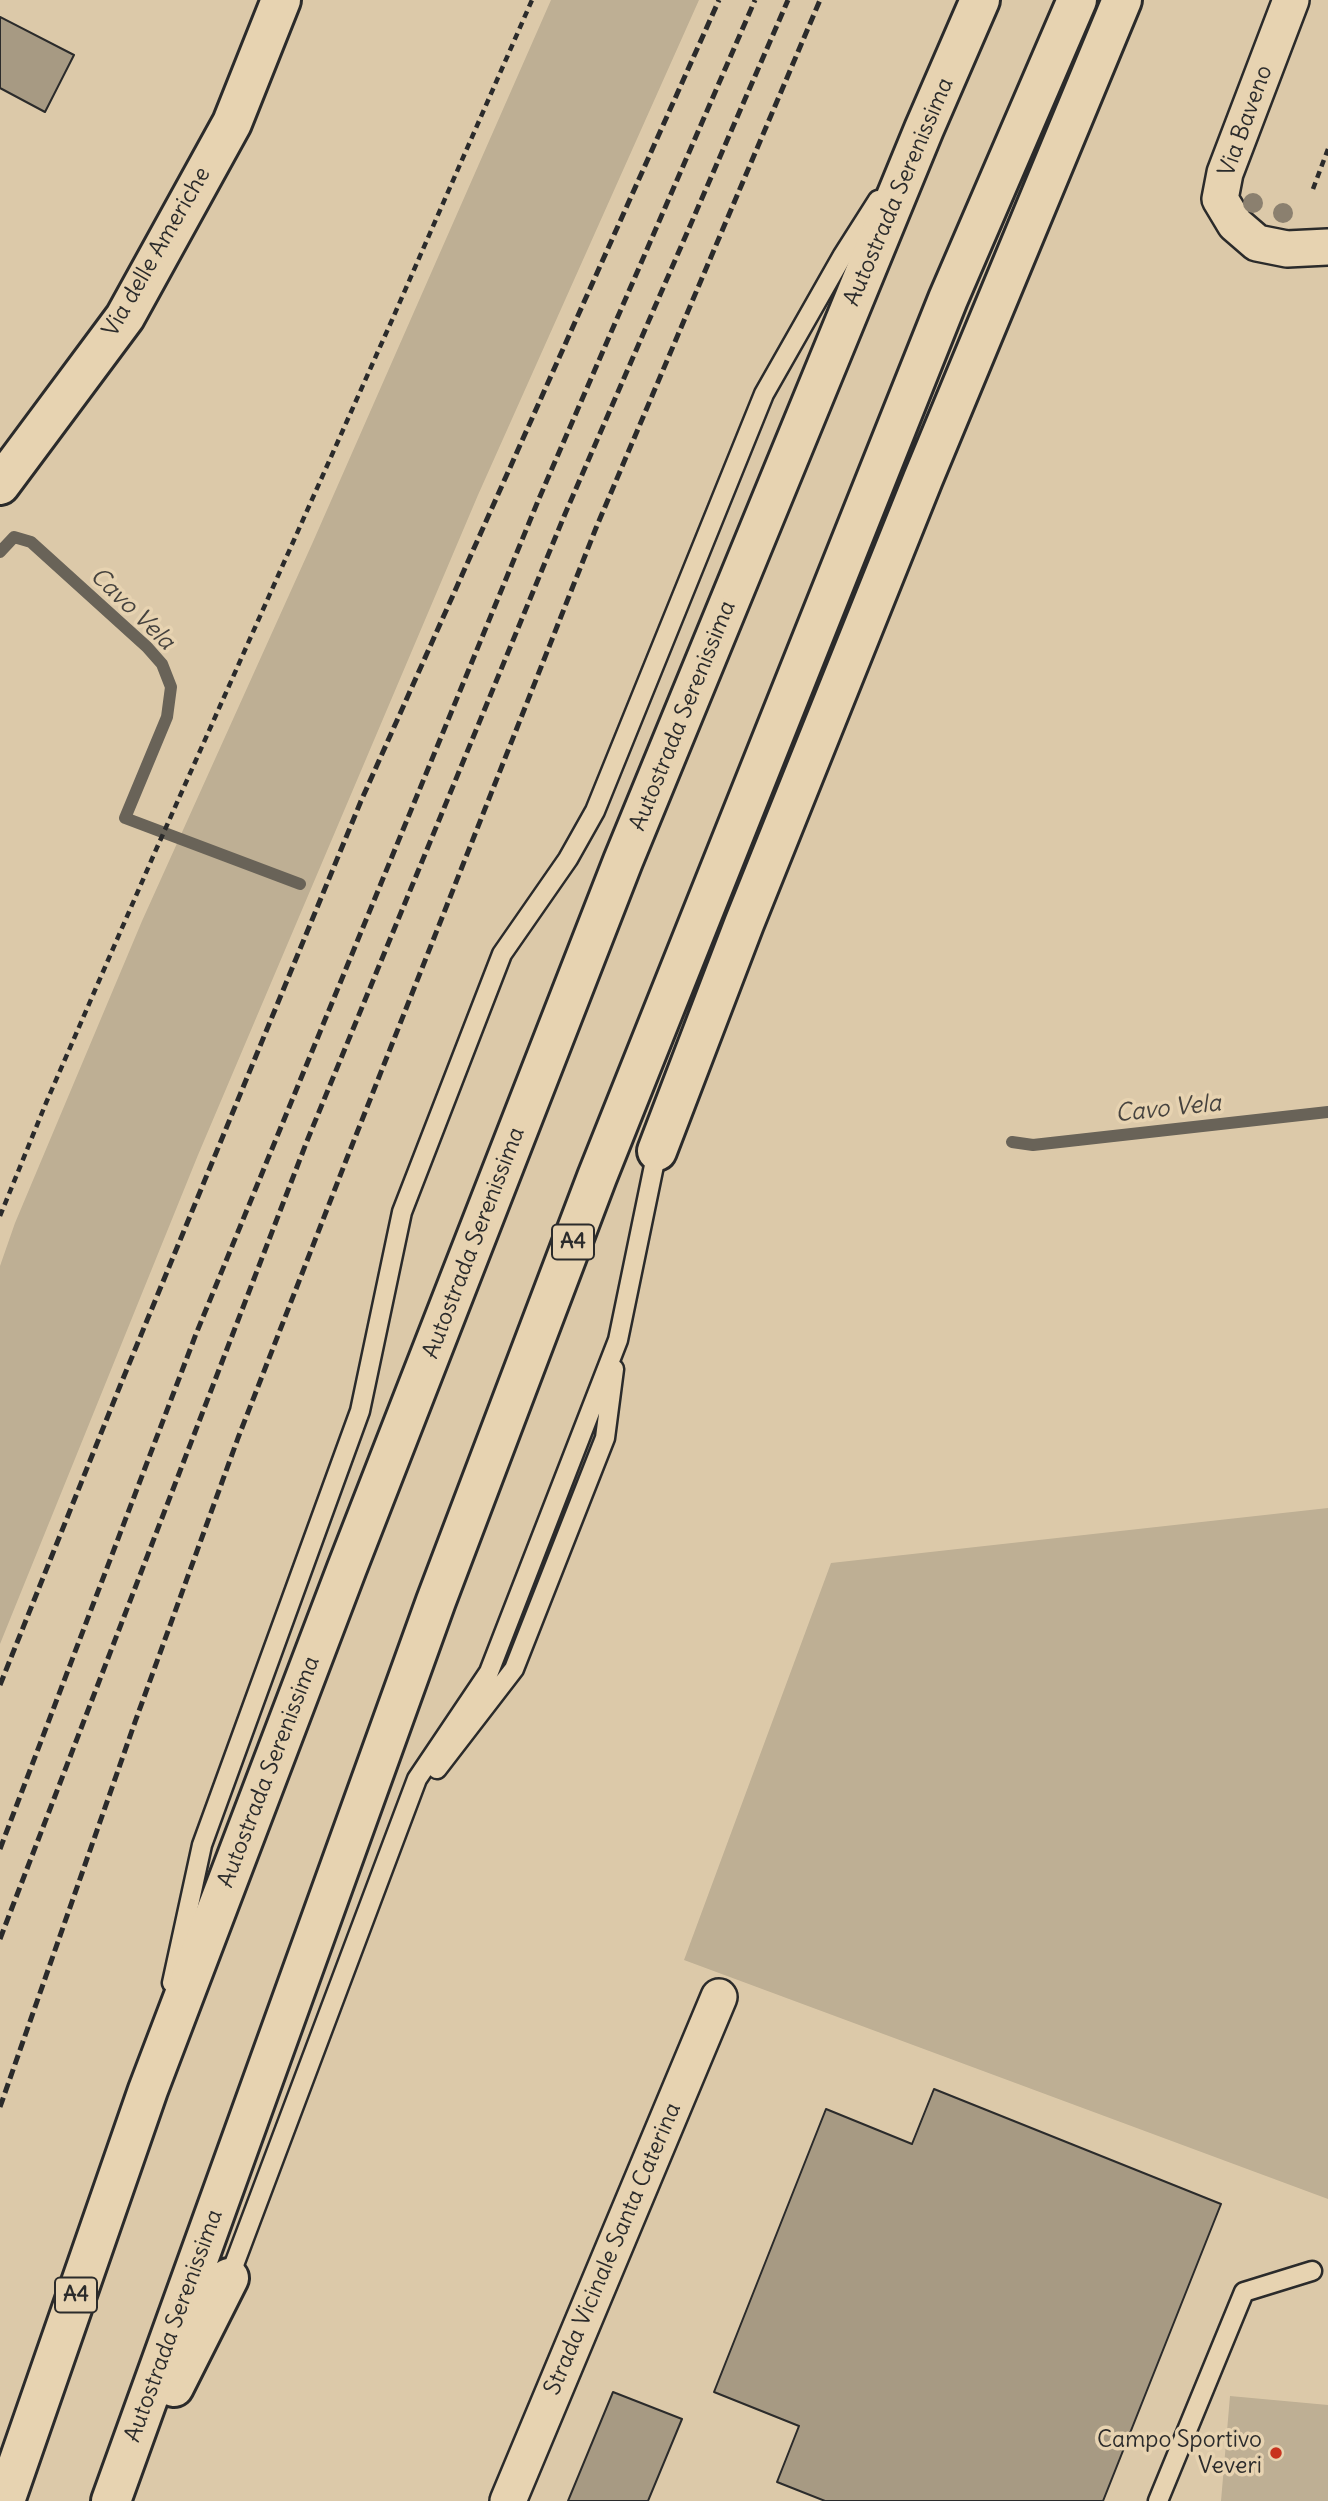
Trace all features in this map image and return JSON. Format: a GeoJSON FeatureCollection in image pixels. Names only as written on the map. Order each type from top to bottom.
{"type":"FeatureCollection","features":[{"type":"Feature","properties":{"kind":"main road","name":"Via delle Americhe"},"geometry":{"type":"LineString","coordinates":[[0,485],[125,317],[232,123],[281,0]]}},
{"type":"Feature","properties":{"kind":"main road","name":"Autostrada Serenissima"},"geometry":{"type":"LineString","coordinates":[[5,2501],[148,2090],[347,1568],[623,861],[980,0]]}},
{"type":"Feature","properties":{"kind":"main road","name":"Autostrada Serenissima"},"geometry":{"type":"LineString","coordinates":[[114,2501],[436,1601],[597,1177],[948,299],[1077,0]]}},
{"type":"Feature","properties":{"kind":"main road"},"geometry":{"type":"LineString","coordinates":[[657,1151],[744,924],[923,479],[1122,0]]}},
{"type":"Feature","properties":{"kind":"main road"},"geometry":{"type":"LineString","coordinates":[[114,2501],[229,2278]]}},
{"type":"Feature","properties":{"kind":"street","name":"Via Baveno"},"geometry":{"type":"LineString","coordinates":[[1291,0],[1226,173],[1220,200],[1235,225],[1257,243],[1287,249],[1328,247]]}},
{"type":"Feature","properties":{"kind":"street","name":"Strada Vicinale Santa Caterina"},"geometry":{"type":"LineString","coordinates":[[508,2501],[719,1997]]}},
{"type":"Feature","properties":{"kind":"lane"},"geometry":{"type":"LineString","coordinates":[[148,2090],[202,1845],[360,1411],[402,1212],[502,954],[568,859],[595,811],[764,394],[843,255],[924,130]]}},
{"type":"Feature","properties":{"kind":"lane"},"geometry":{"type":"LineString","coordinates":[[229,2278],[418,1779],[489,1672],[618,1340],[657,1151]]}},
{"type":"Feature","properties":{"kind":"lane"},"geometry":{"type":"LineString","coordinates":[[1158,2501],[1244,2292],[1312,2271]]}},
{"type":"Feature","properties":{"kind":"path"},"geometry":{"type":"LineString","coordinates":[[0,1216],[155,852],[532,0]]}},
{"type":"Feature","properties":{"kind":"path"},"geometry":{"type":"LineString","coordinates":[[1313,189],[1328,149]]}},
{"type":"Feature","properties":{"kind":"shaded area"},"geometry":{"type":"Polygon","coordinates":[[[551,0],[699,0],[478,495],[198,1155],[0,1644],[0,1266],[15,1223],[142,921],[312,544],[551,0]]]}},
{"type":"Feature","properties":{"kind":"shaded area"},"geometry":{"type":"Polygon","coordinates":[[[1328,1508],[1328,2199],[684,1960],[831,1563],[1328,1508]]]}},
{"type":"Feature","properties":{"kind":"shaded area","name":"Campo Sportivo Veveri"},"geometry":{"type":"Polygon","coordinates":[[[1230,2396],[1328,2405],[1328,2501],[1221,2501],[1230,2396]]]}},
{"type":"Feature","properties":{"kind":"building"},"geometry":{"type":"Polygon","coordinates":[[[0,17],[74,55],[45,112],[0,88],[0,17]]]}},
{"type":"Feature","properties":{"kind":"building"},"geometry":{"type":"Polygon","coordinates":[[[934,2089],[1221,2204],[1103,2501],[825,2501],[777,2482],[799,2426],[714,2392],[826,2109],[912,2144],[934,2089]]]}},
{"type":"Feature","properties":{"kind":"building"},"geometry":{"type":"Polygon","coordinates":[[[613,2392],[682,2419],[648,2501],[568,2501],[613,2392]]]}},
{"type":"Feature","properties":{"kind":"waterway","name":"Cavo Vela"},"geometry":{"type":"LineString","coordinates":[[0,552],[14,537],[31,542],[147,647],[162,664],[171,687],[167,717],[125,818],[300,884]]}},
{"type":"Feature","properties":{"kind":"waterway","name":"Cavo Vela"},"geometry":{"type":"LineString","coordinates":[[1012,1142],[1033,1145],[1328,1112]]}},
{"type":"Feature","properties":{"kind":"railway"},"geometry":{"type":"LineString","coordinates":[[0,1685],[361,801],[719,0]]}},
{"type":"Feature","properties":{"kind":"railway"},"geometry":{"type":"LineString","coordinates":[[0,1849],[196,1334],[538,501],[755,0]]}},
{"type":"Feature","properties":{"kind":"railway"},"geometry":{"type":"LineString","coordinates":[[0,1939],[307,1141],[565,514],[788,0]]}},
{"type":"Feature","properties":{"kind":"railway"},"geometry":{"type":"LineString","coordinates":[[0,2107],[238,1438],[596,528],[820,0]]}},
{"type":"Feature","properties":{"kind":"place","name":"Campo Sportivo Veveri"},"geometry":{"type":"Point","coordinates":[1276,2453]}}]}
